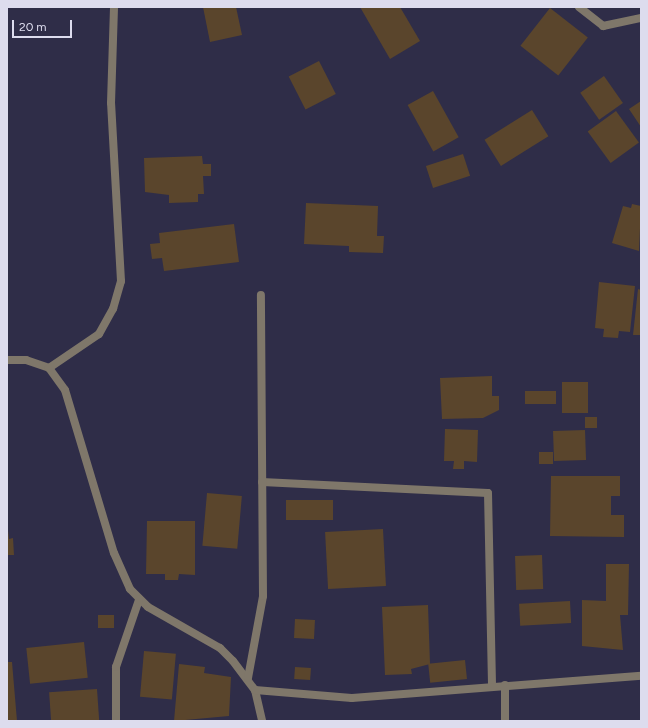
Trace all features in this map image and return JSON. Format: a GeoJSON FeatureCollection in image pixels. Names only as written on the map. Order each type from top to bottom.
{"type":"FeatureCollection","features":[{"type":"Feature","properties":{"kind":"street"},"geometry":{"type":"LineString","coordinates":[[49,368],[99,334],[113,309],[121,281],[111,103],[114,7]]}},
{"type":"Feature","properties":{"kind":"street"},"geometry":{"type":"LineString","coordinates":[[579,7],[603,26],[641,18]]}},
{"type":"Feature","properties":{"kind":"street"},"geometry":{"type":"LineString","coordinates":[[248,678],[263,596],[261,295]]}},
{"type":"Feature","properties":{"kind":"street"},"geometry":{"type":"LineString","coordinates":[[7,360],[26,360],[49,368],[65,390],[122,575],[139,600],[220,648],[248,678],[255,690],[262,721]]}},
{"type":"Feature","properties":{"kind":"street"},"geometry":{"type":"LineString","coordinates":[[262,482],[488,493],[492,686]]}},
{"type":"Feature","properties":{"kind":"street"},"geometry":{"type":"LineString","coordinates":[[116,721],[116,667],[139,600]]}},
{"type":"Feature","properties":{"kind":"street"},"geometry":{"type":"LineString","coordinates":[[255,690],[352,698],[505,685],[641,676]]}},
{"type":"Feature","properties":{"kind":"street"},"geometry":{"type":"LineString","coordinates":[[505,685],[505,721]]}},
{"type":"Feature","properties":{"kind":"building"},"geometry":{"type":"Polygon","coordinates":[[[203,7],[236,7],[242,35],[210,42],[203,7]]]}},
{"type":"Feature","properties":{"kind":"building"},"geometry":{"type":"Polygon","coordinates":[[[360,7],[400,7],[420,41],[390,59],[360,7]]]}},
{"type":"Feature","properties":{"kind":"building"},"geometry":{"type":"Polygon","coordinates":[[[550,8],[588,38],[558,75],[520,46],[550,8]]]}},
{"type":"Feature","properties":{"kind":"building"},"geometry":{"type":"Polygon","coordinates":[[[319,61],[336,94],[306,109],[289,76],[319,61]]]}},
{"type":"Feature","properties":{"kind":"building"},"geometry":{"type":"Polygon","coordinates":[[[604,76],[623,103],[599,120],[580,93],[604,76]]]}},
{"type":"Feature","properties":{"kind":"building"},"geometry":{"type":"Polygon","coordinates":[[[433,91],[459,137],[433,151],[408,105],[433,91]]]}},
{"type":"Feature","properties":{"kind":"building"},"geometry":{"type":"Polygon","coordinates":[[[641,101],[641,127],[629,109],[641,101]]]}},
{"type":"Feature","properties":{"kind":"building"},"geometry":{"type":"Polygon","coordinates":[[[532,110],[548,136],[501,166],[485,140],[532,110]]]}},
{"type":"Feature","properties":{"kind":"building"},"geometry":{"type":"Polygon","coordinates":[[[616,111],[639,143],[611,163],[588,132],[616,111]]]}},
{"type":"Feature","properties":{"kind":"building"},"geometry":{"type":"Polygon","coordinates":[[[463,154],[470,176],[433,188],[426,166],[463,154]]]}},
{"type":"Feature","properties":{"kind":"building"},"geometry":{"type":"Polygon","coordinates":[[[202,156],[203,164],[211,164],[211,176],[203,176],[204,194],[198,194],[198,202],[169,203],[169,195],[145,192],[144,158],[202,156]]]}},
{"type":"Feature","properties":{"kind":"building"},"geometry":{"type":"Polygon","coordinates":[[[306,203],[378,206],[377,236],[384,236],[383,253],[349,252],[349,246],[304,244],[306,203]]]}},
{"type":"Feature","properties":{"kind":"building"},"geometry":{"type":"Polygon","coordinates":[[[632,204],[641,206],[639,251],[612,243],[623,206],[631,208],[632,204]]]}},
{"type":"Feature","properties":{"kind":"building"},"geometry":{"type":"Polygon","coordinates":[[[234,224],[239,262],[164,271],[162,258],[152,259],[150,244],[160,243],[159,233],[234,224]]]}},
{"type":"Feature","properties":{"kind":"building"},"geometry":{"type":"Polygon","coordinates":[[[599,282],[635,286],[630,332],[619,331],[618,338],[603,337],[604,329],[595,328],[599,282]]]}},
{"type":"Feature","properties":{"kind":"building"},"geometry":{"type":"Polygon","coordinates":[[[638,289],[641,290],[641,335],[633,335],[638,289]]]}},
{"type":"Feature","properties":{"kind":"building"},"geometry":{"type":"Polygon","coordinates":[[[492,376],[492,396],[499,396],[499,410],[483,418],[442,419],[440,378],[492,376]]]}},
{"type":"Feature","properties":{"kind":"building"},"geometry":{"type":"Polygon","coordinates":[[[562,382],[588,382],[588,413],[562,413],[562,382]]]}},
{"type":"Feature","properties":{"kind":"building"},"geometry":{"type":"Polygon","coordinates":[[[525,391],[556,391],[556,404],[525,404],[525,391]]]}},
{"type":"Feature","properties":{"kind":"building"},"geometry":{"type":"Polygon","coordinates":[[[585,417],[597,417],[597,428],[585,428],[585,417]]]}},
{"type":"Feature","properties":{"kind":"building"},"geometry":{"type":"Polygon","coordinates":[[[445,429],[478,430],[477,462],[464,461],[464,469],[453,469],[454,461],[444,461],[445,429]]]}},
{"type":"Feature","properties":{"kind":"building"},"geometry":{"type":"Polygon","coordinates":[[[585,430],[586,460],[554,461],[553,431],[585,430]]]}},
{"type":"Feature","properties":{"kind":"building"},"geometry":{"type":"Polygon","coordinates":[[[539,452],[553,452],[553,464],[539,464],[539,452]]]}},
{"type":"Feature","properties":{"kind":"building"},"geometry":{"type":"Polygon","coordinates":[[[551,476],[620,476],[620,496],[611,496],[611,515],[624,515],[624,537],[550,536],[551,476]]]}},
{"type":"Feature","properties":{"kind":"building"},"geometry":{"type":"Polygon","coordinates":[[[207,493],[242,496],[237,549],[202,546],[207,493]]]}},
{"type":"Feature","properties":{"kind":"building"},"geometry":{"type":"Polygon","coordinates":[[[286,500],[333,500],[333,520],[286,520],[286,500]]]}},
{"type":"Feature","properties":{"kind":"building"},"geometry":{"type":"Polygon","coordinates":[[[147,521],[195,521],[195,575],[179,574],[178,580],[165,580],[165,574],[146,574],[147,521]]]}},
{"type":"Feature","properties":{"kind":"building"},"geometry":{"type":"Polygon","coordinates":[[[7,522],[9,539],[13,538],[14,555],[7,555],[7,522]]]}},
{"type":"Feature","properties":{"kind":"building"},"geometry":{"type":"Polygon","coordinates":[[[383,529],[386,586],[328,589],[325,532],[383,529]]]}},
{"type":"Feature","properties":{"kind":"building"},"geometry":{"type":"Polygon","coordinates":[[[542,555],[543,589],[516,590],[515,556],[542,555]]]}},
{"type":"Feature","properties":{"kind":"building"},"geometry":{"type":"Polygon","coordinates":[[[606,564],[629,564],[628,615],[620,615],[623,650],[582,646],[582,600],[606,601],[606,564]]]}},
{"type":"Feature","properties":{"kind":"building"},"geometry":{"type":"Polygon","coordinates":[[[570,601],[571,623],[520,626],[519,604],[570,601]]]}},
{"type":"Feature","properties":{"kind":"building"},"geometry":{"type":"Polygon","coordinates":[[[428,605],[430,664],[411,669],[412,674],[385,675],[382,607],[428,605]]]}},
{"type":"Feature","properties":{"kind":"building"},"geometry":{"type":"Polygon","coordinates":[[[98,615],[114,615],[114,628],[98,628],[98,615]]]}},
{"type":"Feature","properties":{"kind":"building"},"geometry":{"type":"Polygon","coordinates":[[[295,619],[315,620],[314,639],[294,638],[295,619]]]}},
{"type":"Feature","properties":{"kind":"building"},"geometry":{"type":"Polygon","coordinates":[[[84,642],[88,678],[30,684],[26,648],[84,642]]]}},
{"type":"Feature","properties":{"kind":"building"},"geometry":{"type":"Polygon","coordinates":[[[144,651],[176,654],[172,700],[140,697],[144,651]]]}},
{"type":"Feature","properties":{"kind":"building"},"geometry":{"type":"Polygon","coordinates":[[[465,660],[467,679],[430,683],[428,664],[465,660]]]}},
{"type":"Feature","properties":{"kind":"building"},"geometry":{"type":"Polygon","coordinates":[[[7,662],[12,662],[17,721],[7,721],[7,662]]]}},
{"type":"Feature","properties":{"kind":"building"},"geometry":{"type":"Polygon","coordinates":[[[179,664],[205,667],[204,673],[231,677],[229,716],[174,721],[179,664]]]}},
{"type":"Feature","properties":{"kind":"building"},"geometry":{"type":"Polygon","coordinates":[[[295,667],[311,668],[310,680],[294,679],[295,667]]]}},
{"type":"Feature","properties":{"kind":"building"},"geometry":{"type":"Polygon","coordinates":[[[97,689],[99,721],[51,721],[49,692],[97,689]]]}}]}
